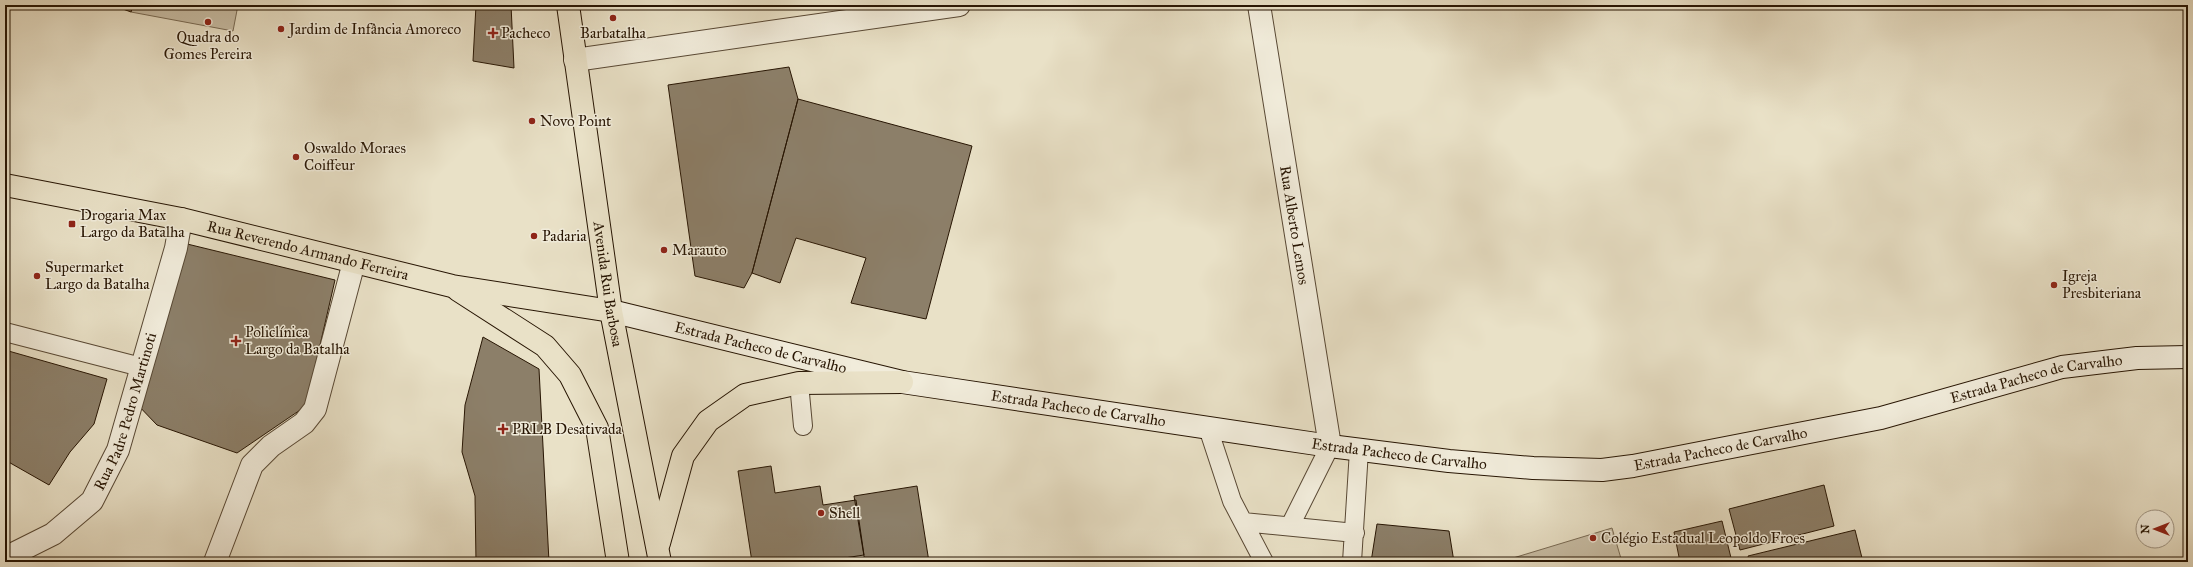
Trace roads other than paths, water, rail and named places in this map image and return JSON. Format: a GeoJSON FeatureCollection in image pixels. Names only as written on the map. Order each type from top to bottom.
{"type":"FeatureCollection","features":[{"type":"Feature","properties":{"kind":"main road","name":"Avenida Rui Barbosa"},"geometry":{"type":"LineString","coordinates":[[568,5],[611,311],[659,554]]}},
{"type":"Feature","properties":{"kind":"main road"},"geometry":{"type":"LineString","coordinates":[[576,60],[959,5]]}},
{"type":"Feature","properties":{"kind":"main road","name":"Rua Alberto Lemos"},"geometry":{"type":"LineString","coordinates":[[1260,5],[1330,446]]}},
{"type":"Feature","properties":{"kind":"main road","name":"Rua Reverendo Armando Ferreira"},"geometry":{"type":"LineString","coordinates":[[5,185],[181,219],[452,286],[611,311]]}},
{"type":"Feature","properties":{"kind":"main road","name":"Rua Padre Pedro Martinoti"},"geometry":{"type":"LineString","coordinates":[[5,558],[53,534],[92,501],[118,450],[176,248],[181,219]]}},
{"type":"Feature","properties":{"kind":"main road"},"geometry":{"type":"LineString","coordinates":[[215,562],[252,465],[271,446],[304,423],[315,409],[354,262]]}},
{"type":"Feature","properties":{"kind":"main road"},"geometry":{"type":"LineString","coordinates":[[452,286],[545,346],[570,375],[597,428],[618,562]]}},
{"type":"Feature","properties":{"kind":"main road","name":"Estrada Pacheco de Carvalho"},"geometry":{"type":"LineString","coordinates":[[611,311],[902,382],[1359,450],[1449,461],[1533,468],[1602,470],[1633,466],[1881,418],[2062,367],[2137,358],[2188,357]]}},
{"type":"Feature","properties":{"kind":"main road"},"geometry":{"type":"LineString","coordinates":[[659,554],[683,456],[708,421],[745,395],[799,383],[902,382]]}},
{"type":"Feature","properties":{"kind":"lane"},"geometry":{"type":"LineString","coordinates":[[5,332],[141,367]]}},
{"type":"Feature","properties":{"kind":"lane"},"geometry":{"type":"LineString","coordinates":[[799,383],[803,426]]}},
{"type":"Feature","properties":{"kind":"lane"},"geometry":{"type":"LineString","coordinates":[[1208,428],[1232,501],[1264,562]]}},
{"type":"Feature","properties":{"kind":"lane"},"geometry":{"type":"LineString","coordinates":[[1290,526],[1330,446]]}},
{"type":"Feature","properties":{"kind":"lane"},"geometry":{"type":"LineString","coordinates":[[1352,562],[1359,450]]}},
{"type":"Feature","properties":{"kind":"lane"},"geometry":{"type":"LineString","coordinates":[[1242,522],[1355,533]]}},
{"type":"Feature","properties":{"kind":"place","name":"Barbatalha"},"geometry":{"type":"Point","coordinates":[613,18]}},
{"type":"Feature","properties":{"kind":"place","name":"Quadra do Gomes Pereira"},"geometry":{"type":"Point","coordinates":[208,22]}},
{"type":"Feature","properties":{"kind":"place","name":"Jardim de Infância Amoreco"},"geometry":{"type":"Point","coordinates":[281,29]}},
{"type":"Feature","properties":{"kind":"place","name":"Pacheco"},"geometry":{"type":"Point","coordinates":[493,33]}},
{"type":"Feature","properties":{"kind":"place","name":"Novo Point"},"geometry":{"type":"Point","coordinates":[532,121]}},
{"type":"Feature","properties":{"kind":"place","name":"Oswaldo Moraes Coiffeur"},"geometry":{"type":"Point","coordinates":[296,157]}},
{"type":"Feature","properties":{"kind":"place","name":"Drogaria Max Largo da Batalha"},"geometry":{"type":"Point","coordinates":[72,224]}},
{"type":"Feature","properties":{"kind":"place","name":"Padaria"},"geometry":{"type":"Point","coordinates":[534,236]}},
{"type":"Feature","properties":{"kind":"place","name":"Marauto"},"geometry":{"type":"Point","coordinates":[664,250]}},
{"type":"Feature","properties":{"kind":"place","name":"Supermarket Largo da Batalha"},"geometry":{"type":"Point","coordinates":[37,276]}},
{"type":"Feature","properties":{"kind":"place","name":"Igreja Presbiteriana"},"geometry":{"type":"Point","coordinates":[2054,285]}},
{"type":"Feature","properties":{"kind":"place","name":"Policlínica Largo da Batalha"},"geometry":{"type":"Point","coordinates":[236,341]}},
{"type":"Feature","properties":{"kind":"place","name":"PRLB Desativada"},"geometry":{"type":"Point","coordinates":[503,429]}},
{"type":"Feature","properties":{"kind":"place","name":"Shell"},"geometry":{"type":"Point","coordinates":[821,513]}},
{"type":"Feature","properties":{"kind":"place","name":"Colégio Estadual Leopoldo Froes"},"geometry":{"type":"Point","coordinates":[1593,538]}}]}
